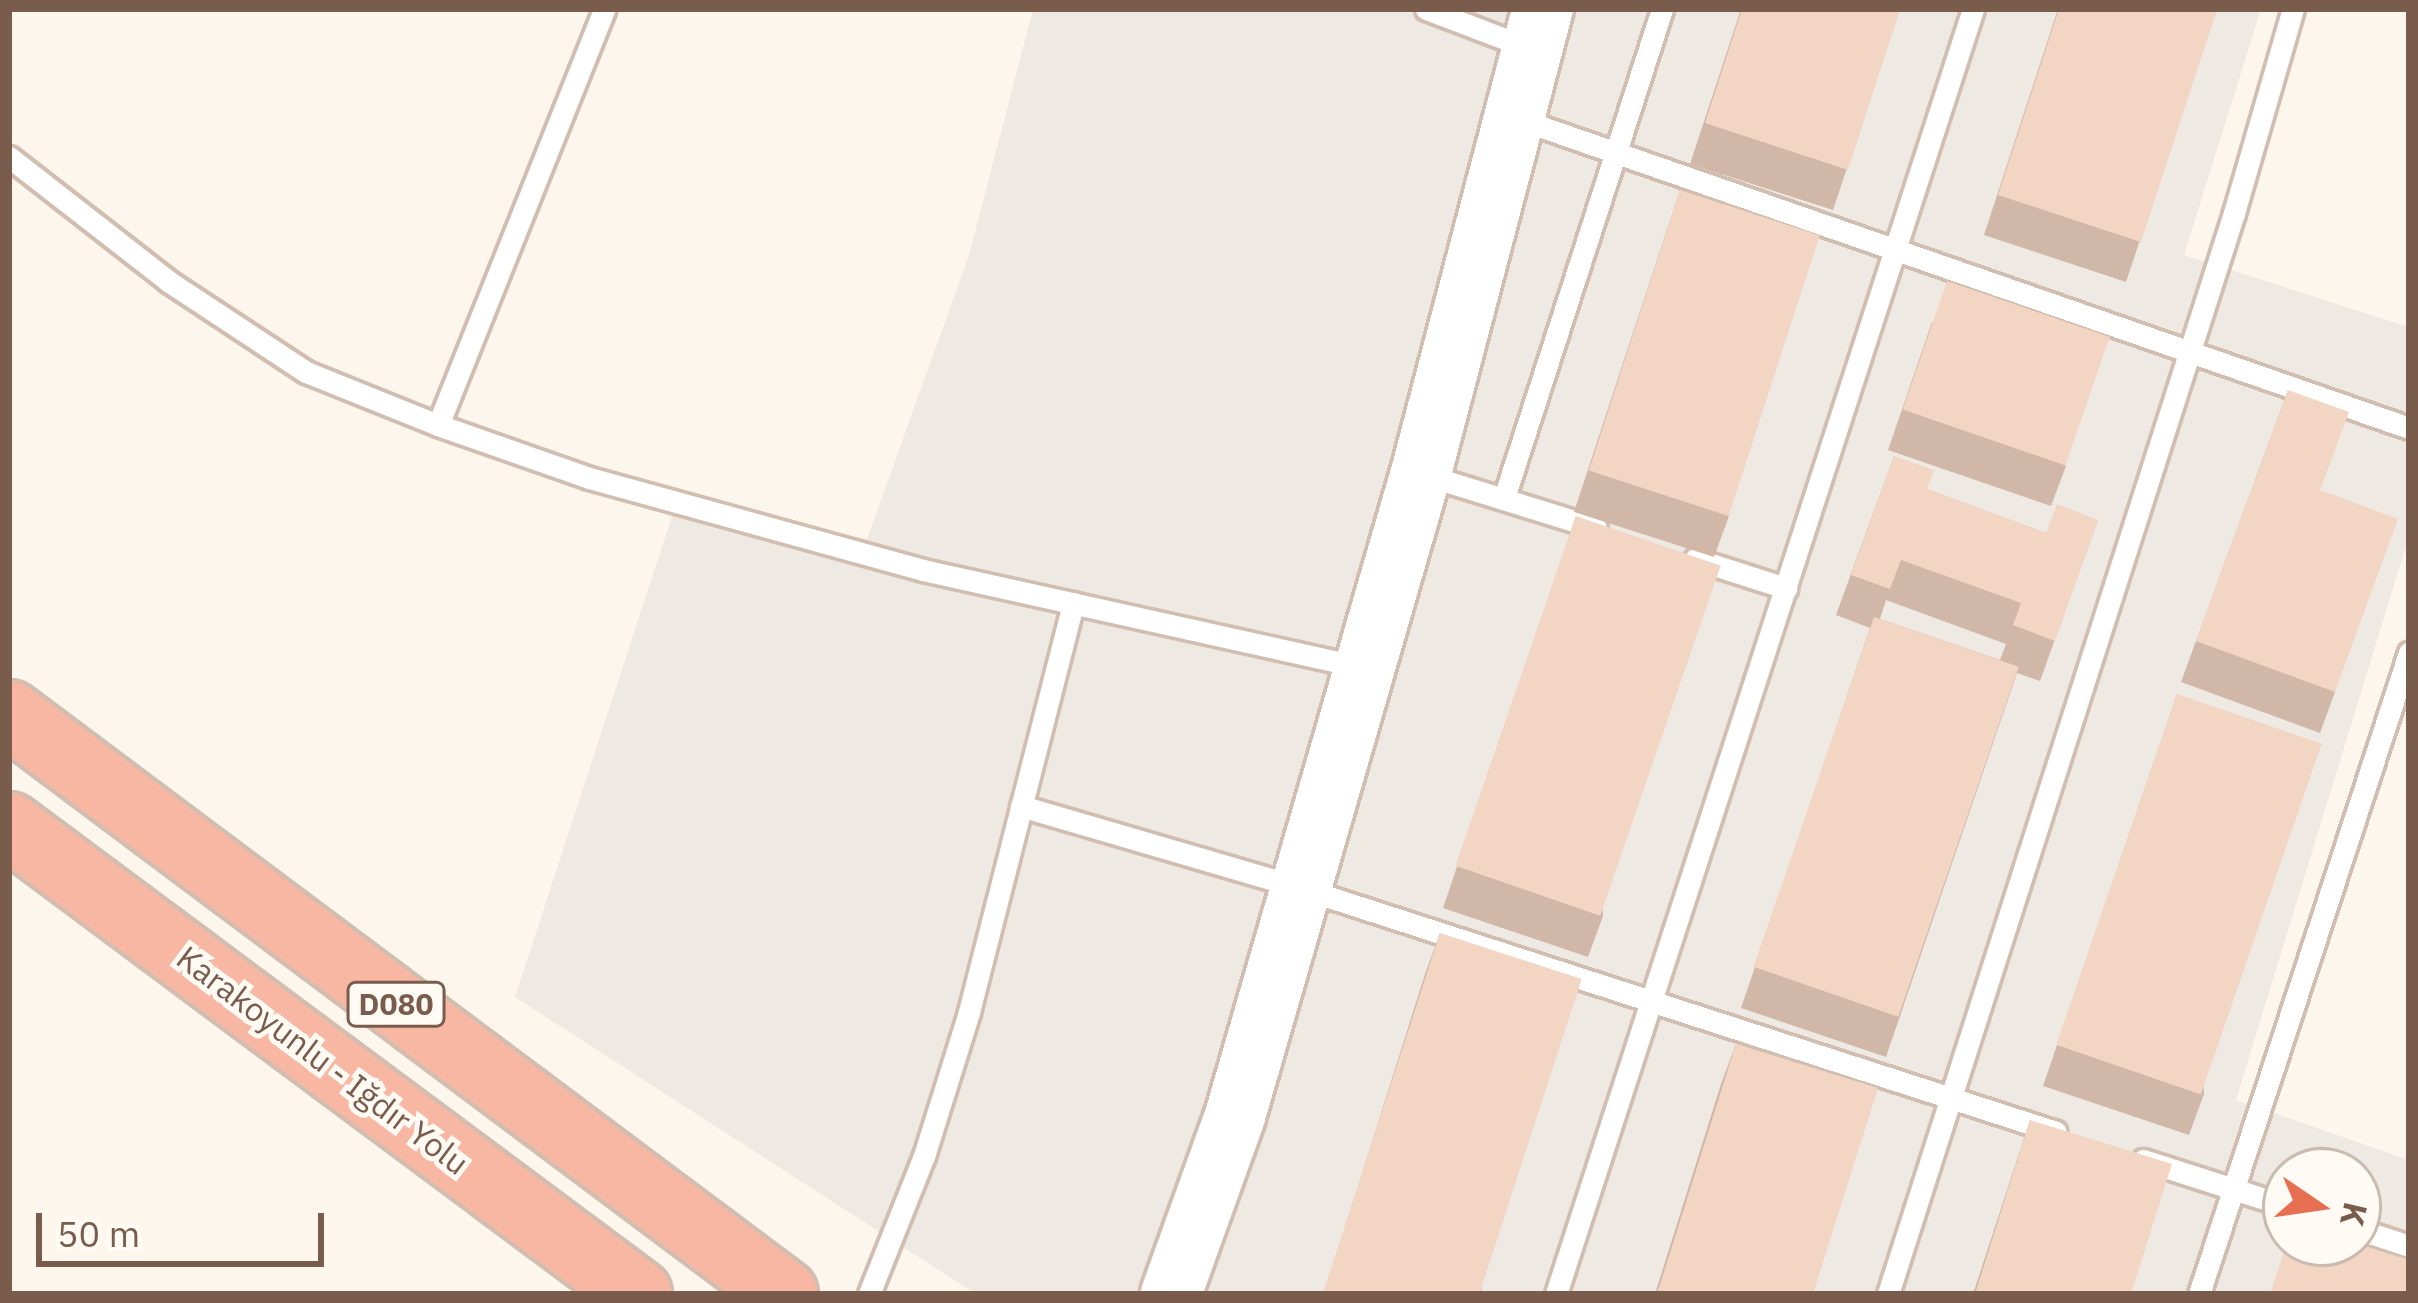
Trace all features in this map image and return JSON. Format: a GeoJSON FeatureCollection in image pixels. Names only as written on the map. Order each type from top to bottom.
{"type":"FeatureCollection","features":[{"type":"Feature","properties":{"kind":"highway","name":"D080"},"geometry":{"type":"LineString","coordinates":[[9,714],[784,1294]]}},
{"type":"Feature","properties":{"kind":"highway","name":"Karakoyunlu - Iğdır Yolu"},"geometry":{"type":"LineString","coordinates":[[9,826],[638,1294]]}},
{"type":"Feature","properties":{"kind":"street"},"geometry":{"type":"LineString","coordinates":[[1172,1294],[1234,1116],[1301,888],[1421,473],[1538,29]]}},
{"type":"Feature","properties":{"kind":"lane"},"geometry":{"type":"LineString","coordinates":[[438,425],[604,9]]}},
{"type":"Feature","properties":{"kind":"lane"},"geometry":{"type":"LineString","coordinates":[[1426,9],[1538,29]]}},
{"type":"Feature","properties":{"kind":"lane"},"geometry":{"type":"LineString","coordinates":[[1504,499],[1662,9]]}},
{"type":"Feature","properties":{"kind":"lane"},"geometry":{"type":"LineString","coordinates":[[1556,1294],[1973,9]]}},
{"type":"Feature","properties":{"kind":"lane"},"geometry":{"type":"LineString","coordinates":[[1888,1294],[2190,350],[2293,9]]}},
{"type":"Feature","properties":{"kind":"lane"},"geometry":{"type":"LineString","coordinates":[[1516,118],[1893,253],[2409,428]]}},
{"type":"Feature","properties":{"kind":"lane"},"geometry":{"type":"LineString","coordinates":[[9,157],[167,281],[306,372],[438,425],[611,484],[923,570],[1364,668]]}},
{"type":"Feature","properties":{"kind":"lane"},"geometry":{"type":"LineString","coordinates":[[1421,473],[1612,533]]}},
{"type":"Feature","properties":{"kind":"lane"},"geometry":{"type":"LineString","coordinates":[[1677,554],[1786,588]]}},
{"type":"Feature","properties":{"kind":"lane"},"geometry":{"type":"LineString","coordinates":[[869,1294],[924,1156],[963,1033],[1073,603]]}},
{"type":"Feature","properties":{"kind":"lane"},"geometry":{"type":"LineString","coordinates":[[2199,1294],[2409,653]]}},
{"type":"Feature","properties":{"kind":"lane"},"geometry":{"type":"LineString","coordinates":[[1021,806],[1301,888],[2079,1140]]}},
{"type":"Feature","properties":{"kind":"lane"},"geometry":{"type":"LineString","coordinates":[[2122,1154],[2262,1198]]}},
{"type":"Feature","properties":{"kind":"shaded area"},"geometry":{"type":"Polygon","coordinates":[[[1033,9],[2261,9],[2184,255],[2409,327],[2409,536],[2236,1100],[2372,1147],[2262,1147],[2262,1267],[2382,1267],[2382,1151],[2409,1160],[2409,1294],[976,1294],[515,997],[675,507],[867,539],[969,255],[1033,9]]]}},
{"type":"Feature","properties":{"kind":"building"},"geometry":{"type":"Polygon","coordinates":[[[1742,9],[1900,9],[1848,170],[1705,123],[1742,9]]]}},
{"type":"Feature","properties":{"kind":"building"},"geometry":{"type":"Polygon","coordinates":[[[2059,9],[2217,9],[2141,242],[1998,195],[2059,9]]]}},
{"type":"Feature","properties":{"kind":"building"},"geometry":{"type":"Polygon","coordinates":[[[1680,190],[1820,235],[1729,516],[1589,471],[1680,190]]]}},
{"type":"Feature","properties":{"kind":"building"},"geometry":{"type":"Polygon","coordinates":[[[1947,281],[2110,337],[2065,466],[1903,410],[1947,281]]]}},
{"type":"Feature","properties":{"kind":"building"},"geometry":{"type":"Polygon","coordinates":[[[2288,390],[2349,412],[2320,490],[2398,519],[2335,692],[2196,641],[2288,390]]]}},
{"type":"Feature","properties":{"kind":"building"},"geometry":{"type":"Polygon","coordinates":[[[1894,456],[1934,470],[1927,489],[2046,533],[2057,504],[2098,520],[2055,641],[2013,625],[2021,603],[1901,560],[1890,589],[1851,575],[1894,456]]]}},
{"type":"Feature","properties":{"kind":"building"},"geometry":{"type":"Polygon","coordinates":[[[1576,516],[1721,566],[1600,916],[1456,866],[1576,516]]]}},
{"type":"Feature","properties":{"kind":"building"},"geometry":{"type":"Polygon","coordinates":[[[1874,617],[2019,667],[1898,1017],[1754,967],[1874,617]]]}},
{"type":"Feature","properties":{"kind":"building"},"geometry":{"type":"Polygon","coordinates":[[[2177,694],[2322,744],[2201,1095],[2056,1045],[2177,694]]]}},
{"type":"Feature","properties":{"kind":"building"},"geometry":{"type":"Polygon","coordinates":[[[1440,933],[1582,979],[1479,1294],[1323,1293],[1440,933]]]}},
{"type":"Feature","properties":{"kind":"building"},"geometry":{"type":"Polygon","coordinates":[[[1736,1044],[1878,1088],[1813,1294],[1657,1294],[1736,1044]]]}},
{"type":"Feature","properties":{"kind":"building"},"geometry":{"type":"Polygon","coordinates":[[[2030,1120],[2172,1164],[2131,1294],[1975,1294],[2030,1120]]]}},
{"type":"Feature","properties":{"kind":"building"},"geometry":{"type":"Polygon","coordinates":[[[2382,1252],[2409,1260],[2409,1294],[2270,1294],[2279,1267],[2382,1267],[2382,1252]]]}}]}
